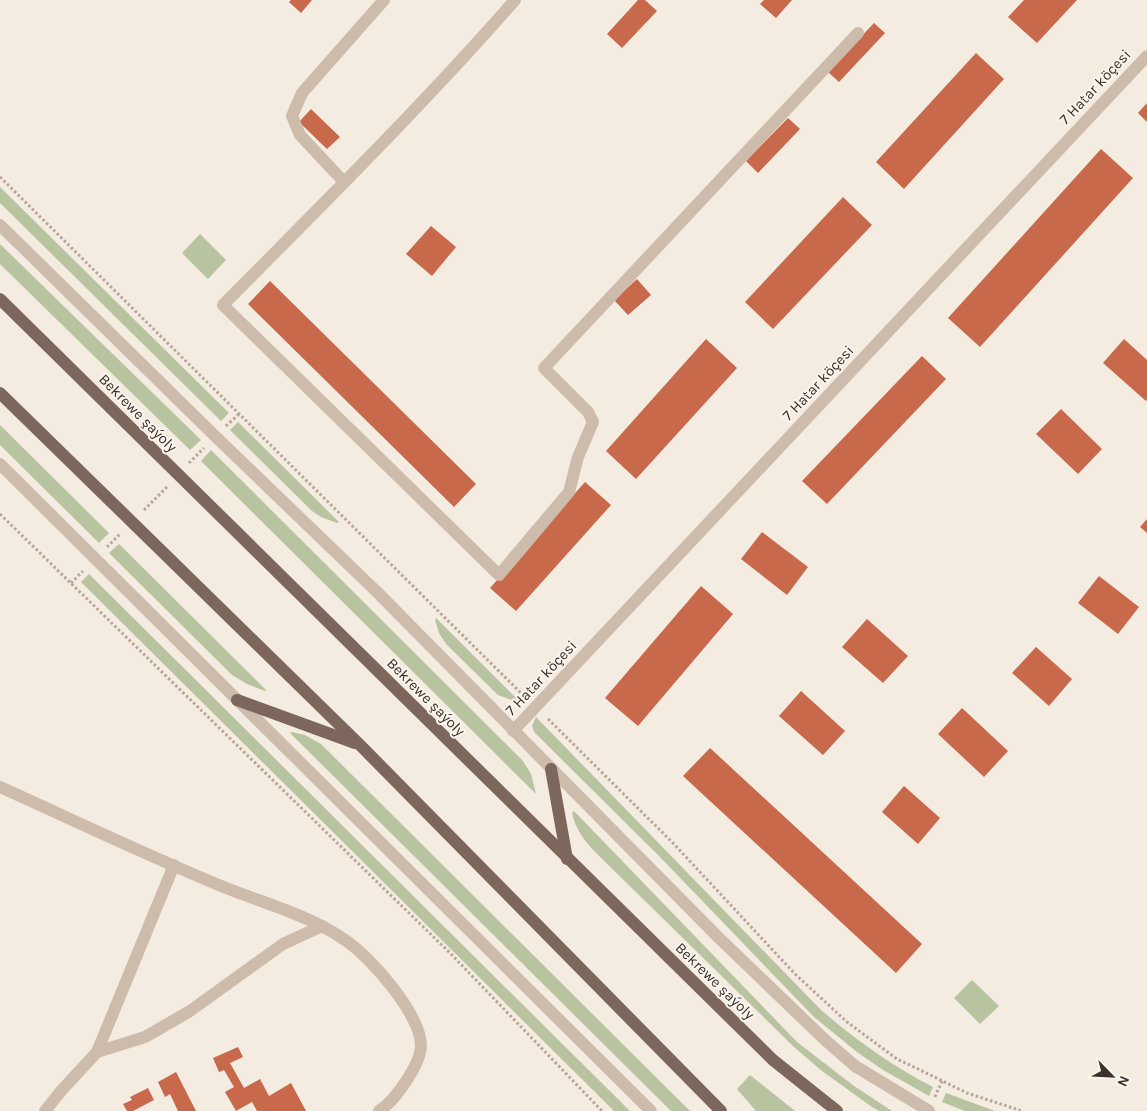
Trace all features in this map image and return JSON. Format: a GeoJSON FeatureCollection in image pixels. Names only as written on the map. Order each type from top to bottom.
{"type":"FeatureCollection","features":[{"type":"Feature","properties":{"kind":"main road","name":"Bekrewe şaýoly"},"geometry":{"type":"LineString","coordinates":[[0,299],[773,1060],[837,1111]]}},
{"type":"Feature","properties":{"kind":"main road"},"geometry":{"type":"LineString","coordinates":[[0,393],[360,745],[721,1111]]}},
{"type":"Feature","properties":{"kind":"main road"},"geometry":{"type":"LineString","coordinates":[[238,700],[360,745]]}},
{"type":"Feature","properties":{"kind":"main road"},"geometry":{"type":"LineString","coordinates":[[551,769],[567,859]]}},
{"type":"Feature","properties":{"kind":"street"},"geometry":{"type":"LineString","coordinates":[[344,182],[300,135],[292,116],[302,93],[384,0]]}},
{"type":"Feature","properties":{"kind":"street"},"geometry":{"type":"LineString","coordinates":[[515,0],[344,182],[223,306],[499,575],[569,492],[578,457],[593,422],[588,412],[544,368],[858,33]]}},
{"type":"Feature","properties":{"kind":"street","name":"7 Hatar köçesi"},"geometry":{"type":"LineString","coordinates":[[513,731],[1147,56]]}},
{"type":"Feature","properties":{"kind":"street"},"geometry":{"type":"LineString","coordinates":[[0,224],[216,437],[377,592],[718,937],[824,1039],[854,1066],[928,1111]]}},
{"type":"Feature","properties":{"kind":"street"},"geometry":{"type":"LineString","coordinates":[[0,464],[651,1111]]}},
{"type":"Feature","properties":{"kind":"street"},"geometry":{"type":"LineString","coordinates":[[0,787],[257,901],[322,926],[347,941],[372,962],[397,993],[414,1020],[421,1046],[407,1082],[380,1111]]}},
{"type":"Feature","properties":{"kind":"street"},"geometry":{"type":"LineString","coordinates":[[45,1111],[97,1052],[174,865]]}},
{"type":"Feature","properties":{"kind":"street"},"geometry":{"type":"LineString","coordinates":[[97,1052],[144,1037],[190,1011],[284,944],[322,926]]}},
{"type":"Feature","properties":{"kind":"path"},"geometry":{"type":"LineString","coordinates":[[0,177],[672,842],[795,974],[847,1022],[877,1045],[909,1065],[967,1093],[1022,1111]]}},
{"type":"Feature","properties":{"kind":"path"},"geometry":{"type":"LineString","coordinates":[[71,583],[239,414]]}},
{"type":"Feature","properties":{"kind":"path"},"geometry":{"type":"LineString","coordinates":[[0,514],[450,953],[602,1111]]}},
{"type":"Feature","properties":{"kind":"green space"},"geometry":{"type":"Polygon","coordinates":[[[0,187],[229,413],[221,421],[0,203],[0,187]]]}},
{"type":"Feature","properties":{"kind":"green space"},"geometry":{"type":"Polygon","coordinates":[[[200,234],[226,260],[208,279],[182,253],[200,234]]]}},
{"type":"Feature","properties":{"kind":"green space"},"geometry":{"type":"Polygon","coordinates":[[[0,244],[201,440],[190,450],[0,264],[0,244]]]}},
{"type":"Feature","properties":{"kind":"green space"},"geometry":{"type":"Polygon","coordinates":[[[238,422],[339,522],[321,517],[312,511],[230,430],[238,422]]]}},
{"type":"Feature","properties":{"kind":"green space"},"geometry":{"type":"Polygon","coordinates":[[[0,425],[109,533],[99,543],[0,445],[0,425]]]}},
{"type":"Feature","properties":{"kind":"green space"},"geometry":{"type":"Polygon","coordinates":[[[211,450],[523,761],[531,774],[536,794],[201,461],[211,450]]]}},
{"type":"Feature","properties":{"kind":"green space"},"geometry":{"type":"Polygon","coordinates":[[[119,544],[265,691],[247,684],[232,675],[109,553],[119,544]]]}},
{"type":"Feature","properties":{"kind":"green space"},"geometry":{"type":"Polygon","coordinates":[[[89,574],[630,1111],[614,1111],[81,582],[89,574]]]}},
{"type":"Feature","properties":{"kind":"green space"},"geometry":{"type":"Polygon","coordinates":[[[436,618],[518,700],[517,702],[498,695],[446,644],[439,633],[436,618]]]}},
{"type":"Feature","properties":{"kind":"green space"},"geometry":{"type":"Polygon","coordinates":[[[536,717],[821,1010],[875,1052],[933,1087],[929,1096],[883,1070],[857,1052],[814,1017],[659,856],[534,732],[532,726],[536,717]]]}},
{"type":"Feature","properties":{"kind":"green space"},"geometry":{"type":"Polygon","coordinates":[[[290,733],[305,735],[321,744],[690,1111],[671,1111],[290,733]]]}},
{"type":"Feature","properties":{"kind":"green space"},"geometry":{"type":"Polygon","coordinates":[[[574,811],[797,1042],[854,1086],[892,1111],[879,1111],[872,1107],[822,1071],[794,1047],[593,850],[577,828],[572,813],[574,811]]]}},
{"type":"Feature","properties":{"kind":"green space"},"geometry":{"type":"Polygon","coordinates":[[[972,980],[999,1006],[980,1024],[954,998],[972,980]]]}},
{"type":"Feature","properties":{"kind":"green space"},"geometry":{"type":"Polygon","coordinates":[[[750,1075],[795,1111],[756,1111],[737,1089],[750,1075]]]}},
{"type":"Feature","properties":{"kind":"green space"},"geometry":{"type":"Polygon","coordinates":[[[946,1093],[995,1111],[965,1111],[942,1102],[946,1093]]]}},
{"type":"Feature","properties":{"kind":"building"},"geometry":{"type":"Polygon","coordinates":[[[291,0],[312,0],[301,13],[289,2],[291,0]]]}},
{"type":"Feature","properties":{"kind":"building"},"geometry":{"type":"Polygon","coordinates":[[[638,0],[645,0],[657,11],[622,48],[607,34],[638,0]]]}},
{"type":"Feature","properties":{"kind":"building"},"geometry":{"type":"Polygon","coordinates":[[[764,0],[792,0],[776,18],[760,4],[764,0]]]}},
{"type":"Feature","properties":{"kind":"building"},"geometry":{"type":"Polygon","coordinates":[[[1024,0],[1077,0],[1037,43],[1008,17],[1024,0]]]}},
{"type":"Feature","properties":{"kind":"building"},"geometry":{"type":"Polygon","coordinates":[[[874,23],[885,33],[839,82],[828,72],[874,23]]]}},
{"type":"Feature","properties":{"kind":"building"},"geometry":{"type":"Polygon","coordinates":[[[976,53],[1004,79],[904,189],[876,162],[976,53]]]}},
{"type":"Feature","properties":{"kind":"building"},"geometry":{"type":"Polygon","coordinates":[[[1147,103],[1147,122],[1138,113],[1147,103]]]}},
{"type":"Feature","properties":{"kind":"building"},"geometry":{"type":"Polygon","coordinates":[[[311,109],[340,137],[327,149],[299,122],[311,109]]]}},
{"type":"Feature","properties":{"kind":"building"},"geometry":{"type":"Polygon","coordinates":[[[788,118],[800,129],[758,173],[746,161],[788,118]]]}},
{"type":"Feature","properties":{"kind":"building"},"geometry":{"type":"Polygon","coordinates":[[[1101,149],[1133,178],[980,347],[948,318],[1101,149]]]}},
{"type":"Feature","properties":{"kind":"building"},"geometry":{"type":"Polygon","coordinates":[[[843,197],[872,225],[773,329],[745,302],[843,197]]]}},
{"type":"Feature","properties":{"kind":"building"},"geometry":{"type":"Polygon","coordinates":[[[431,226],[456,247],[432,276],[406,254],[431,226]]]}},
{"type":"Feature","properties":{"kind":"building"},"geometry":{"type":"Polygon","coordinates":[[[637,279],[651,295],[628,315],[614,300],[637,279]]]}},
{"type":"Feature","properties":{"kind":"building"},"geometry":{"type":"Polygon","coordinates":[[[270,281],[476,484],[454,507],[248,304],[270,281]]]}},
{"type":"Feature","properties":{"kind":"building"},"geometry":{"type":"Polygon","coordinates":[[[706,339],[737,368],[636,479],[606,451],[706,339]]]}},
{"type":"Feature","properties":{"kind":"building"},"geometry":{"type":"Polygon","coordinates":[[[1124,339],[1147,360],[1146,401],[1103,363],[1124,339]]]}},
{"type":"Feature","properties":{"kind":"building"},"geometry":{"type":"Polygon","coordinates":[[[922,356],[946,379],[827,504],[802,481],[922,356]]]}},
{"type":"Feature","properties":{"kind":"building"},"geometry":{"type":"Polygon","coordinates":[[[1061,409],[1102,449],[1078,474],[1036,434],[1061,409]]]}},
{"type":"Feature","properties":{"kind":"building"},"geometry":{"type":"Polygon","coordinates":[[[585,482],[611,505],[516,611],[490,588],[585,482]]]}},
{"type":"Feature","properties":{"kind":"building"},"geometry":{"type":"Polygon","coordinates":[[[1147,519],[1147,533],[1140,527],[1147,519]]]}},
{"type":"Feature","properties":{"kind":"building"},"geometry":{"type":"Polygon","coordinates":[[[762,532],[808,567],[787,595],[741,559],[762,532]]]}},
{"type":"Feature","properties":{"kind":"building"},"geometry":{"type":"Polygon","coordinates":[[[1099,576],[1139,607],[1118,634],[1078,603],[1099,576]]]}},
{"type":"Feature","properties":{"kind":"building"},"geometry":{"type":"Polygon","coordinates":[[[701,586],[733,614],[638,726],[605,698],[701,586]]]}},
{"type":"Feature","properties":{"kind":"building"},"geometry":{"type":"Polygon","coordinates":[[[867,619],[908,656],[883,683],[842,647],[867,619]]]}},
{"type":"Feature","properties":{"kind":"building"},"geometry":{"type":"Polygon","coordinates":[[[1036,647],[1072,679],[1049,706],[1012,673],[1036,647]]]}},
{"type":"Feature","properties":{"kind":"building"},"geometry":{"type":"Polygon","coordinates":[[[801,691],[845,731],[823,755],[779,716],[801,691]]]}},
{"type":"Feature","properties":{"kind":"building"},"geometry":{"type":"Polygon","coordinates":[[[962,708],[1008,751],[984,777],[938,734],[962,708]]]}},
{"type":"Feature","properties":{"kind":"building"},"geometry":{"type":"Polygon","coordinates":[[[710,748],[922,944],[896,973],[683,776],[710,748]]]}},
{"type":"Feature","properties":{"kind":"building"},"geometry":{"type":"Polygon","coordinates":[[[904,786],[940,818],[918,844],[882,812],[904,786]]]}},
{"type":"Feature","properties":{"kind":"building"},"geometry":{"type":"Polygon","coordinates":[[[238,1047],[243,1057],[230,1063],[244,1088],[260,1079],[269,1096],[291,1083],[306,1111],[257,1111],[252,1102],[236,1111],[225,1092],[234,1087],[224,1070],[219,1072],[213,1058],[238,1047]]]}},
{"type":"Feature","properties":{"kind":"building"},"geometry":{"type":"Polygon","coordinates":[[[176,1072],[196,1111],[178,1111],[170,1094],[165,1097],[158,1082],[176,1072]]]}},
{"type":"Feature","properties":{"kind":"building"},"geometry":{"type":"Polygon","coordinates":[[[148,1088],[154,1100],[133,1111],[127,1111],[123,1104],[132,1100],[130,1097],[148,1088]]]}}]}
